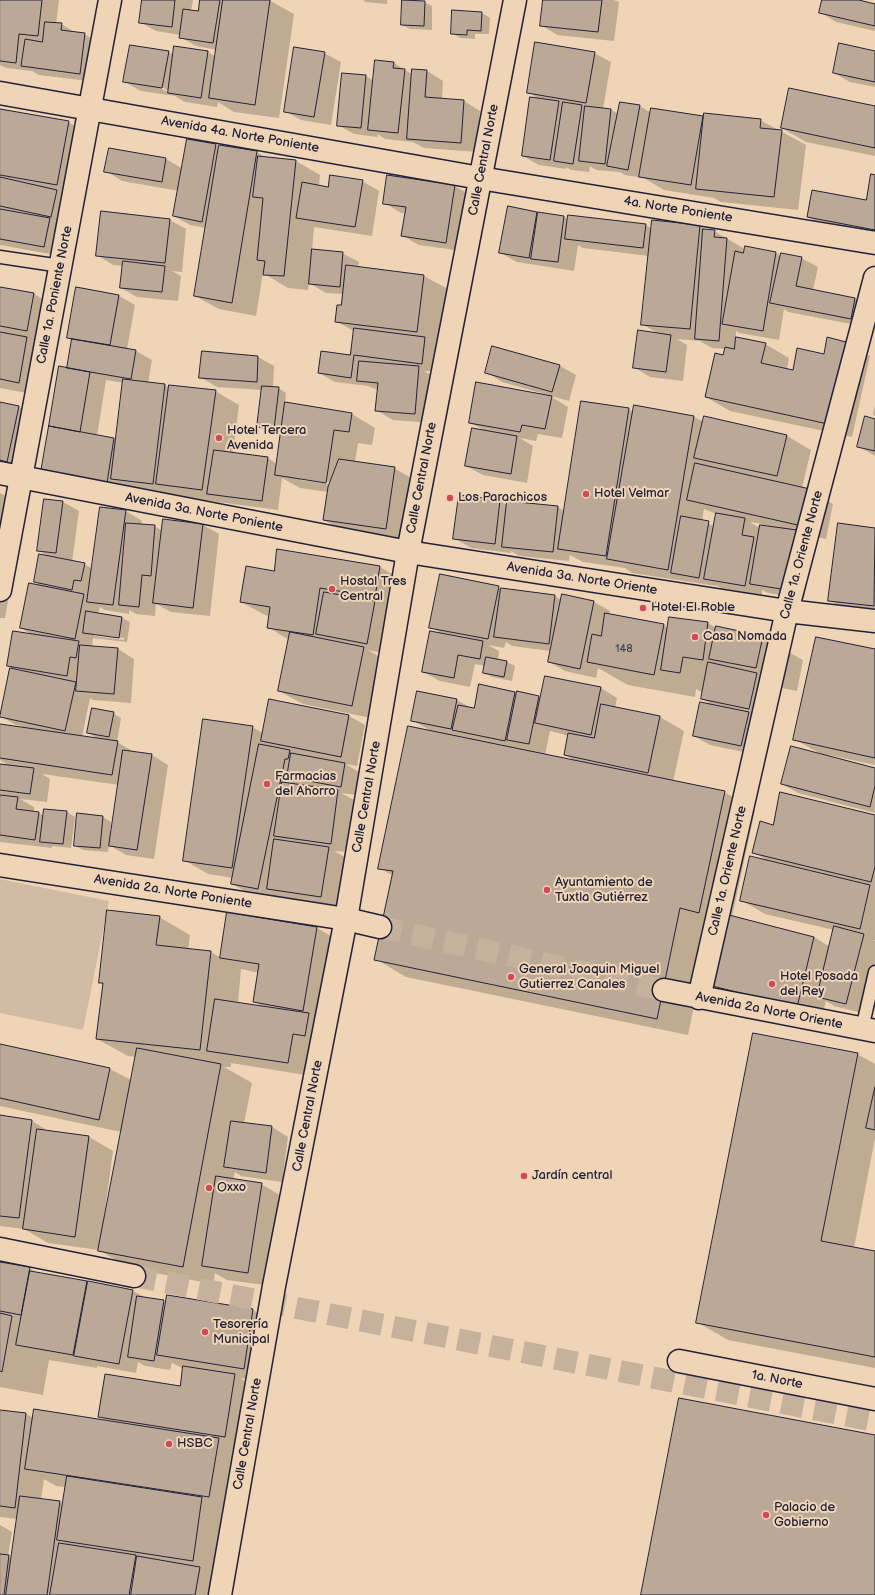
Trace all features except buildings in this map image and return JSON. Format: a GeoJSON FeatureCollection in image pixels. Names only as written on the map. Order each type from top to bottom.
{"type":"FeatureCollection","features":[{"type":"Feature","properties":{"kind":"street","name":"Calle 1a. Poniente Norte"},"geometry":{"type":"LineString","coordinates":[[0,590],[10,475],[61,266],[110,0]]}},
{"type":"Feature","properties":{"kind":"street","name":"Calle Central Norte"},"geometry":{"type":"LineString","coordinates":[[220,1595],[274,1286],[346,919],[408,552],[515,0]]}},
{"type":"Feature","properties":{"kind":"street","name":"Avenida 4a. Norte Poniente"},"geometry":{"type":"LineString","coordinates":[[0,93],[480,178]]}},
{"type":"Feature","properties":{"kind":"street","name":"4a. Norte Poniente"},"geometry":{"type":"LineString","coordinates":[[480,178],[875,243]]}},
{"type":"Feature","properties":{"kind":"street","name":"Calle 1a. Oriente Norte"},"geometry":{"type":"LineString","coordinates":[[699,998],[787,611],[875,278]]}},
{"type":"Feature","properties":{"kind":"street","name":"Avenida 3a. Norte Poniente"},"geometry":{"type":"LineString","coordinates":[[10,475],[408,552]]}},
{"type":"Feature","properties":{"kind":"street","name":"Avenida 3a. Norte Oriente"},"geometry":{"type":"LineString","coordinates":[[408,552],[787,611],[875,622]]}},
{"type":"Feature","properties":{"kind":"street","name":"Avenida 2a. Norte Poniente"},"geometry":{"type":"LineString","coordinates":[[0,864],[346,919],[380,927]]}},
{"type":"Feature","properties":{"kind":"street","name":"Avenida 2a Norte Oriente"},"geometry":{"type":"LineString","coordinates":[[664,990],[868,1030]]}},
{"type":"Feature","properties":{"kind":"street"},"geometry":{"type":"LineString","coordinates":[[0,1249],[134,1276]]}},
{"type":"Feature","properties":{"kind":"street","name":"1a. Norte"},"geometry":{"type":"LineString","coordinates":[[679,1361],[875,1399]]}},
{"type":"Feature","properties":{"kind":"lane"},"geometry":{"type":"LineString","coordinates":[[0,257],[61,266]]}},
{"type":"Feature","properties":{"kind":"lane"},"geometry":{"type":"LineString","coordinates":[[868,1030],[875,972]]}},
{"type":"Feature","properties":{"kind":"shaded area"},"geometry":{"type":"Polygon","coordinates":[[[0,879],[109,901],[83,1030],[0,1013],[0,879]]]}},
{"type":"Feature","properties":{"kind":"tunnel"},"geometry":{"type":"LineString","coordinates":[[380,927],[664,990]]}},
{"type":"Feature","properties":{"kind":"tunnel"},"geometry":{"type":"LineString","coordinates":[[134,1276],[875,1421]]}},
{"type":"Feature","properties":{"kind":"place","name":"Hotel Tercera Avenida"},"geometry":{"type":"Point","coordinates":[219,438]}},
{"type":"Feature","properties":{"kind":"place","name":"Hotel Velmar"},"geometry":{"type":"Point","coordinates":[586,494]}},
{"type":"Feature","properties":{"kind":"place","name":"Los Parachicos"},"geometry":{"type":"Point","coordinates":[450,498]}},
{"type":"Feature","properties":{"kind":"place","name":"Hostal Tres Central"},"geometry":{"type":"Point","coordinates":[332,589]}},
{"type":"Feature","properties":{"kind":"place","name":"Hotel El Roble"},"geometry":{"type":"Point","coordinates":[643,608]}},
{"type":"Feature","properties":{"kind":"place","name":"Casa Nomada"},"geometry":{"type":"Point","coordinates":[695,637]}},
{"type":"Feature","properties":{"kind":"place","name":"Farmacias del Ahorro"},"geometry":{"type":"Point","coordinates":[267,784]}},
{"type":"Feature","properties":{"kind":"place","name":"Ayuntamiento de Tuxtla Gutiérrez"},"geometry":{"type":"Point","coordinates":[547,890]}},
{"type":"Feature","properties":{"kind":"place","name":"General Joaquin Miguel Gutierrez Canales"},"geometry":{"type":"Point","coordinates":[511,977]}},
{"type":"Feature","properties":{"kind":"place","name":"Hotel Posada del Rey"},"geometry":{"type":"Point","coordinates":[772,984]}},
{"type":"Feature","properties":{"kind":"place","name":"Jardín central"},"geometry":{"type":"Point","coordinates":[524,1176]}},
{"type":"Feature","properties":{"kind":"place","name":"Oxxo"},"geometry":{"type":"Point","coordinates":[209,1188]}},
{"type":"Feature","properties":{"kind":"place","name":"Tesorería Municipal"},"geometry":{"type":"Point","coordinates":[205,1332]}},
{"type":"Feature","properties":{"kind":"place","name":"HSBC"},"geometry":{"type":"Point","coordinates":[169,1444]}},
{"type":"Feature","properties":{"kind":"place","name":"Palacio de Gobierno"},"geometry":{"type":"Point","coordinates":[766,1515]}}]}
